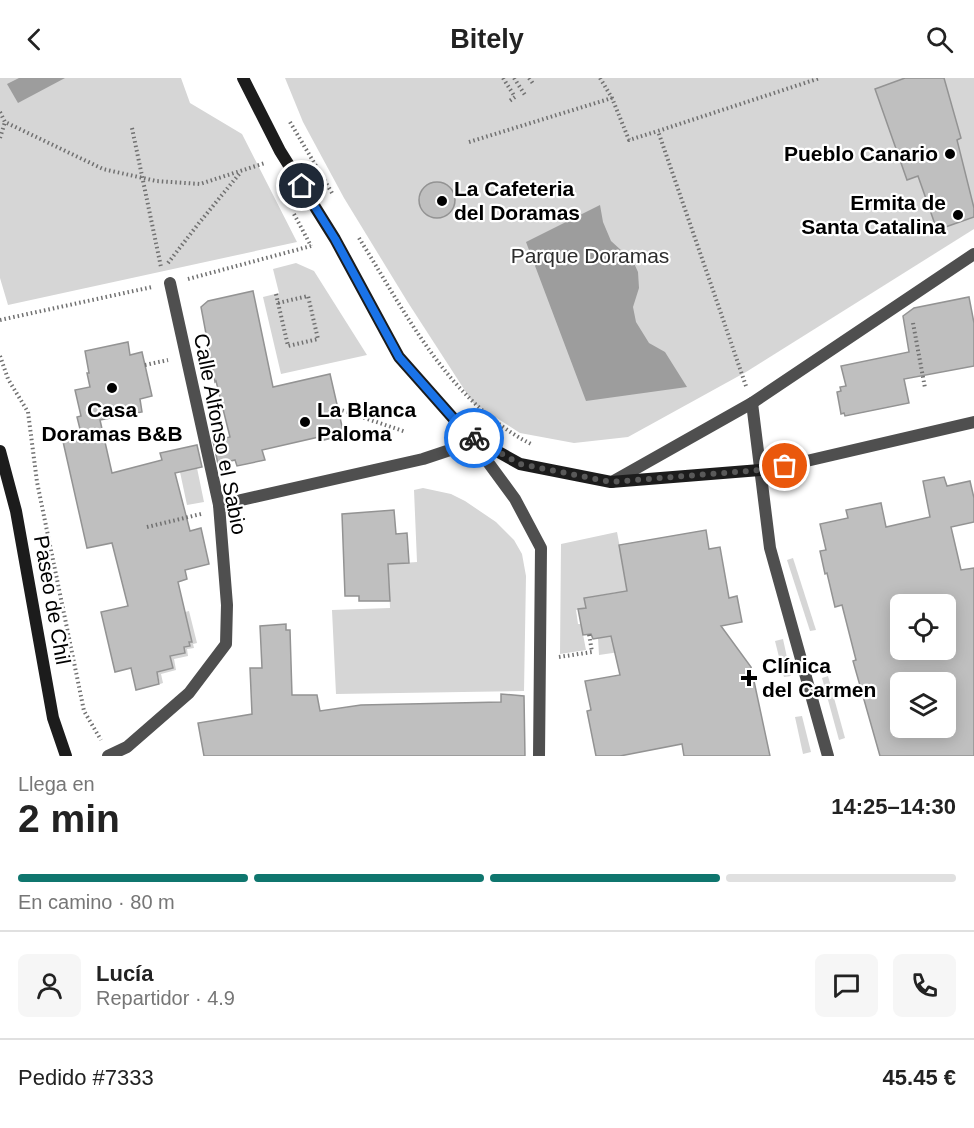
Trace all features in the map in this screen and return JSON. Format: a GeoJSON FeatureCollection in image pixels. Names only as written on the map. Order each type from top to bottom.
{"type":"FeatureCollection","features":[{"type":"Feature","properties":{"kind":"street"},"geometry":{"type":"LineString","coordinates":[[243,78],[280,151],[335,239],[399,357],[468,435],[515,499],[541,548],[539,756]]}},
{"type":"Feature","properties":{"kind":"street"},"geometry":{"type":"LineString","coordinates":[[611,482],[752,404],[974,254]]}},
{"type":"Feature","properties":{"kind":"street","name":"Calle Alfonso el Sabio"},"geometry":{"type":"LineString","coordinates":[[109,756],[127,747],[189,693],[226,644],[227,605],[219,505],[170,283]]}},
{"type":"Feature","properties":{"kind":"street"},"geometry":{"type":"LineString","coordinates":[[752,404],[770,548],[828,756]]}},
{"type":"Feature","properties":{"kind":"street"},"geometry":{"type":"LineString","coordinates":[[468,435],[520,464],[611,482],[785,466],[974,422]]}},
{"type":"Feature","properties":{"kind":"street"},"geometry":{"type":"LineString","coordinates":[[219,505],[423,459],[450,450],[468,435]]}},
{"type":"Feature","properties":{"kind":"street","name":"Paseo de Chil"},"geometry":{"type":"LineString","coordinates":[[0,451],[16,511],[53,718],[66,756]]}},
{"type":"Feature","properties":{"kind":"path"},"geometry":{"type":"LineString","coordinates":[[503,78],[515,97],[508,102]]}},
{"type":"Feature","properties":{"kind":"path"},"geometry":{"type":"LineString","coordinates":[[514,78],[525,94]]}},
{"type":"Feature","properties":{"kind":"path"},"geometry":{"type":"LineString","coordinates":[[529,78],[534,85]]}},
{"type":"Feature","properties":{"kind":"path"},"geometry":{"type":"LineString","coordinates":[[600,78],[612,98],[628,140],[820,78]]}},
{"type":"Feature","properties":{"kind":"path"},"geometry":{"type":"LineString","coordinates":[[470,142],[612,98]]}},
{"type":"Feature","properties":{"kind":"path"},"geometry":{"type":"LineString","coordinates":[[0,112],[5,122],[102,169],[156,181],[200,184],[265,163]]}},
{"type":"Feature","properties":{"kind":"path"},"geometry":{"type":"LineString","coordinates":[[286,115],[334,196]]}},
{"type":"Feature","properties":{"kind":"path"},"geometry":{"type":"LineString","coordinates":[[0,138],[5,122]]}},
{"type":"Feature","properties":{"kind":"path"},"geometry":{"type":"LineString","coordinates":[[132,128],[162,271],[242,171]]}},
{"type":"Feature","properties":{"kind":"path"},"geometry":{"type":"LineString","coordinates":[[658,131],[752,404]]}},
{"type":"Feature","properties":{"kind":"path"},"geometry":{"type":"LineString","coordinates":[[288,205],[311,246]]}},
{"type":"Feature","properties":{"kind":"path"},"geometry":{"type":"LineString","coordinates":[[358,236],[428,349],[461,390],[490,418],[535,446]]}},
{"type":"Feature","properties":{"kind":"path"},"geometry":{"type":"LineString","coordinates":[[276,294],[278,303],[288,346],[318,339],[308,296],[278,303]]}},
{"type":"Feature","properties":{"kind":"path"},"geometry":{"type":"LineString","coordinates":[[913,323],[925,388]]}},
{"type":"Feature","properties":{"kind":"path"},"geometry":{"type":"LineString","coordinates":[[0,356],[8,379],[28,412],[37,482],[84,711],[109,756]]}},
{"type":"Feature","properties":{"kind":"path"},"geometry":{"type":"LineString","coordinates":[[145,364],[173,358]]}},
{"type":"Feature","properties":{"kind":"path"},"geometry":{"type":"LineString","coordinates":[[338,409],[406,432]]}},
{"type":"Feature","properties":{"kind":"path"},"geometry":{"type":"LineString","coordinates":[[147,527],[206,513]]}},
{"type":"Feature","properties":{"kind":"path"},"geometry":{"type":"LineString","coordinates":[[540,659],[592,652],[589,634]]}},
{"type":"Feature","properties":{"kind":"green space"},"geometry":{"type":"Polygon","coordinates":[[[0,78],[181,78],[190,103],[242,134],[297,242],[8,305],[0,278],[0,78]]]}},
{"type":"Feature","properties":{"kind":"green space","name":"Parque Doramas"},"geometry":{"type":"Polygon","coordinates":[[[285,78],[974,78],[974,229],[746,372],[628,437],[574,443],[520,433],[473,403],[344,198],[303,122],[285,78]]]}},
{"type":"Feature","properties":{"kind":"green space"},"geometry":{"type":"Polygon","coordinates":[[[296,263],[314,271],[367,355],[281,374],[263,297],[279,293],[273,269],[296,263]]]}},
{"type":"Feature","properties":{"kind":"green space"},"geometry":{"type":"Polygon","coordinates":[[[197,468],[204,502],[187,505],[180,472],[197,468]]]}},
{"type":"Feature","properties":{"kind":"green space"},"geometry":{"type":"Polygon","coordinates":[[[423,488],[451,494],[465,501],[496,522],[514,540],[522,554],[526,576],[524,691],[336,694],[332,610],[390,608],[388,564],[417,562],[414,490],[423,488]]]}},
{"type":"Feature","properties":{"kind":"green space"},"geometry":{"type":"Polygon","coordinates":[[[617,532],[622,558],[636,556],[633,650],[599,655],[598,638],[618,592],[585,598],[586,608],[576,610],[586,650],[560,654],[561,544],[617,532]]]}},
{"type":"Feature","properties":{"kind":"green space"},"geometry":{"type":"Polygon","coordinates":[[[793,558],[816,630],[810,631],[787,560],[793,558]]]}},
{"type":"Feature","properties":{"kind":"green space"},"geometry":{"type":"Polygon","coordinates":[[[189,611],[197,643],[193,644],[194,648],[187,649],[188,656],[174,659],[176,670],[161,674],[163,683],[160,684],[157,672],[172,668],[170,656],[190,646],[189,642],[192,642],[185,612],[189,611]]]}},
{"type":"Feature","properties":{"kind":"green space"},"geometry":{"type":"Polygon","coordinates":[[[783,639],[791,676],[784,677],[775,641],[783,639]]]}},
{"type":"Feature","properties":{"kind":"green space"},"geometry":{"type":"Polygon","coordinates":[[[828,676],[845,738],[839,740],[822,678],[828,676]]]}},
{"type":"Feature","properties":{"kind":"green space"},"geometry":{"type":"Polygon","coordinates":[[[802,716],[811,752],[803,754],[795,717],[802,716]]]}},
{"type":"Feature","properties":{"kind":"shaded area"},"geometry":{"type":"Polygon","coordinates":[[[19,78],[65,78],[18,103],[7,84],[19,78]]]}},
{"type":"Feature","properties":{"kind":"shaded area"},"geometry":{"type":"Polygon","coordinates":[[[600,205],[603,222],[611,241],[633,261],[638,272],[639,288],[633,307],[636,322],[649,343],[665,352],[687,387],[586,401],[526,242],[600,205]]]}},
{"type":"Feature","properties":{"kind":"building","name":"Pueblo Canario"},"geometry":{"type":"Polygon","coordinates":[[[905,78],[944,78],[961,138],[957,140],[974,208],[974,217],[937,230],[918,176],[907,180],[875,89],[905,78]]]}},
{"type":"Feature","properties":{"kind":"building"},"geometry":{"type":"Polygon","coordinates":[[[437,182],[450,187],[455,200],[450,213],[437,218],[424,213],[419,200],[424,187],[437,182]]]}},
{"type":"Feature","properties":{"kind":"building"},"geometry":{"type":"Polygon","coordinates":[[[253,291],[273,387],[330,374],[344,435],[320,441],[319,437],[262,450],[265,460],[237,466],[235,460],[218,464],[213,441],[230,437],[215,382],[201,307],[208,301],[253,291]]]}},
{"type":"Feature","properties":{"kind":"building"},"geometry":{"type":"Polygon","coordinates":[[[969,297],[974,323],[974,366],[904,379],[909,403],[845,416],[844,413],[841,414],[837,392],[841,391],[840,387],[846,386],[841,366],[909,352],[903,316],[914,308],[969,297]]]}},
{"type":"Feature","properties":{"kind":"building"},"geometry":{"type":"Polygon","coordinates":[[[128,342],[130,355],[142,352],[152,396],[140,399],[142,412],[100,420],[112,473],[162,460],[160,453],[197,445],[202,467],[175,473],[190,531],[201,528],[209,564],[185,570],[187,579],[178,582],[192,642],[189,642],[190,646],[184,647],[185,653],[170,656],[173,668],[157,672],[159,684],[136,690],[131,668],[115,672],[101,612],[128,606],[112,543],[87,548],[62,437],[81,433],[77,417],[81,416],[75,390],[90,387],[85,351],[128,342]]]}},
{"type":"Feature","properties":{"kind":"building"},"geometry":{"type":"Polygon","coordinates":[[[944,477],[947,486],[970,481],[974,498],[974,522],[951,527],[961,570],[974,568],[974,756],[880,756],[853,661],[856,660],[842,605],[835,607],[827,573],[825,574],[820,551],[826,550],[820,524],[848,518],[846,510],[881,503],[886,527],[930,517],[923,481],[944,477]]]}},
{"type":"Feature","properties":{"kind":"building"},"geometry":{"type":"Polygon","coordinates":[[[394,510],[396,534],[407,533],[409,563],[388,564],[390,601],[359,601],[359,596],[345,596],[342,514],[394,510]]]}},
{"type":"Feature","properties":{"kind":"building"},"geometry":{"type":"Polygon","coordinates":[[[706,530],[709,549],[720,547],[729,598],[737,596],[742,622],[721,626],[751,667],[770,756],[684,756],[682,744],[620,756],[596,756],[587,711],[591,710],[585,681],[620,675],[611,636],[593,639],[591,634],[583,635],[578,609],[586,608],[584,598],[627,591],[619,545],[706,530]]]}},
{"type":"Feature","properties":{"kind":"building"},"geometry":{"type":"Polygon","coordinates":[[[286,624],[286,630],[290,630],[292,695],[317,695],[320,711],[361,705],[501,702],[501,694],[524,696],[525,756],[204,756],[198,723],[252,714],[250,668],[262,668],[260,626],[286,624]]]}},
{"type":"Feature","properties":{"kind":"way so far"},"geometry":{"type":"LineString","coordinates":[[474,438],[520,464],[611,482],[785,466]]}},
{"type":"Feature","properties":{"kind":"place","name":"Pueblo Canario"},"geometry":{"type":"Point","coordinates":[950,154]}},
{"type":"Feature","properties":{"kind":"place","name":"La Cafeteria del Doramas"},"geometry":{"type":"Point","coordinates":[442,201]}},
{"type":"Feature","properties":{"kind":"place","name":"Ermita de Santa Catalina"},"geometry":{"type":"Point","coordinates":[958,215]}},
{"type":"Feature","properties":{"kind":"place","name":"Casa Doramas B&B"},"geometry":{"type":"Point","coordinates":[112,388]}},
{"type":"Feature","properties":{"kind":"place","name":"La Blanca Paloma"},"geometry":{"type":"Point","coordinates":[305,422]}},
{"type":"Feature","properties":{"kind":"place","name":"Clínica del Carmen"},"geometry":{"type":"Point","coordinates":[749,678]}},
{"type":"Feature","properties":{"kind":"route"},"geometry":{"type":"LineString","coordinates":[[302,186],[335,239],[399,357],[468,435],[474,438]]}}]}
